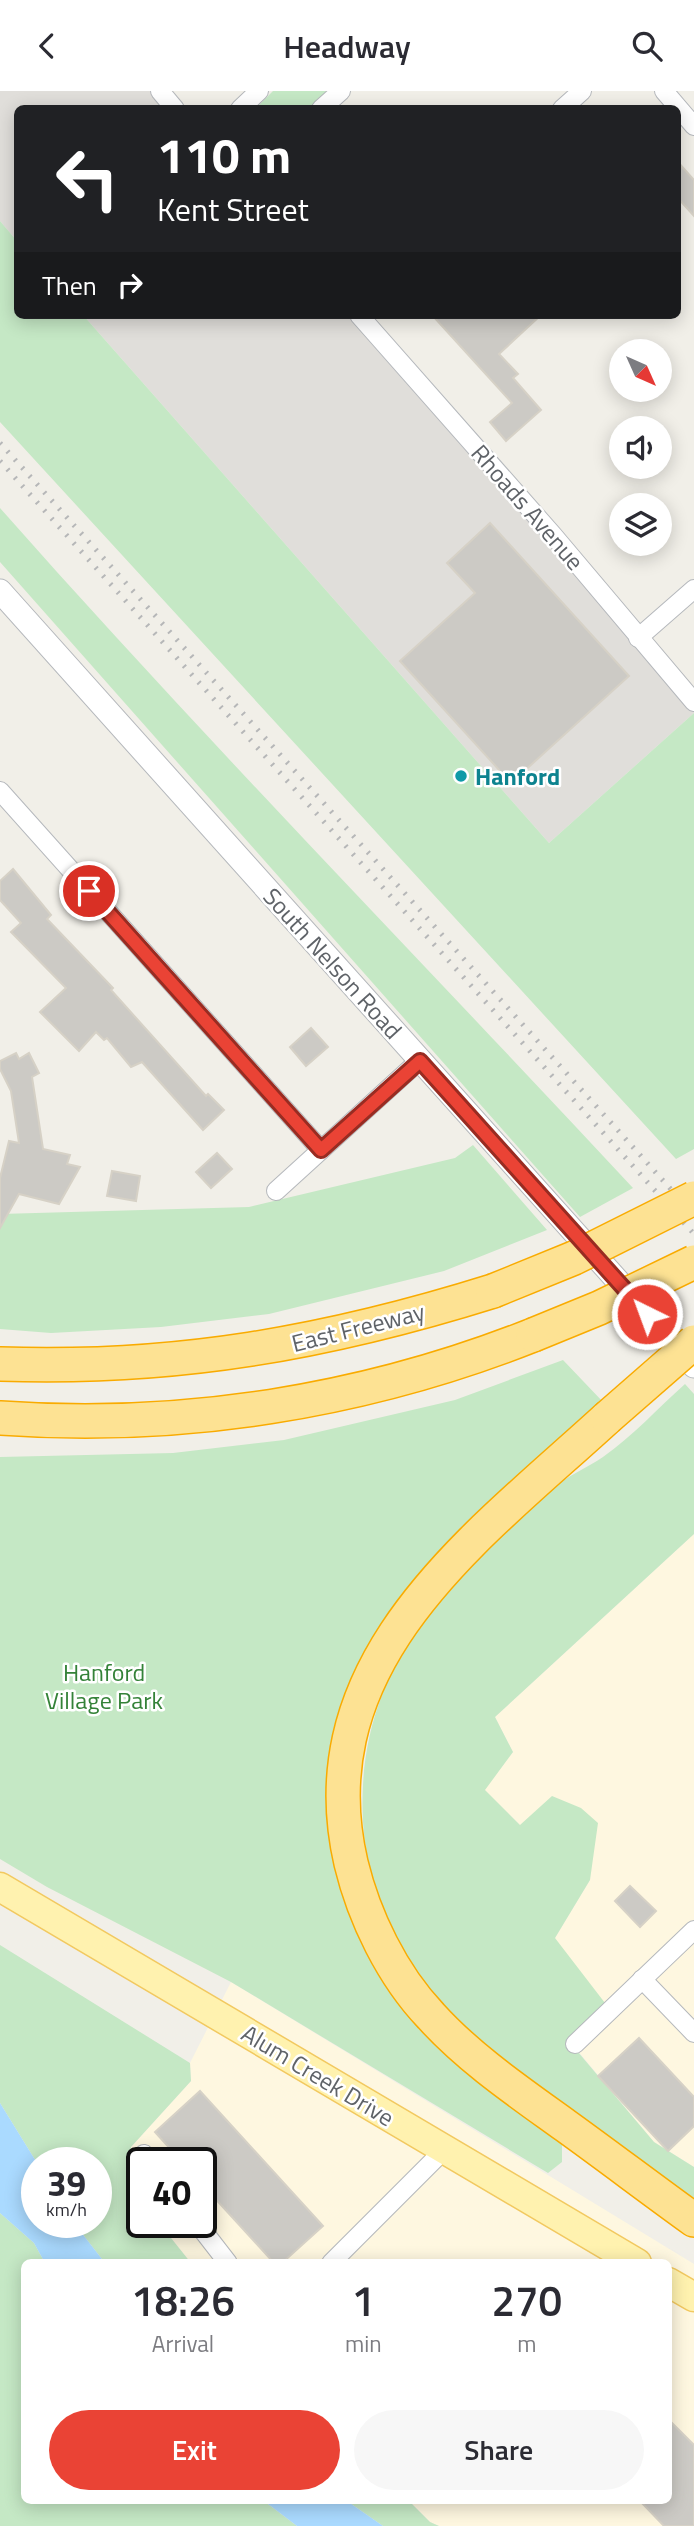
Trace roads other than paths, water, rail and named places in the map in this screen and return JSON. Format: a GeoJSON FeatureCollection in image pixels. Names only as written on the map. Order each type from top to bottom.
{"type":"FeatureCollection","features":[{"type":"Feature","properties":{"kind":"highway","name":"East Freeway"},"geometry":{"type":"LineString","coordinates":[[0,1364],[60,1366],[207,1357],[287,1345],[428,1311],[493,1291],[574,1258],[694,1198]]}},
{"type":"Feature","properties":{"kind":"highway"},"geometry":{"type":"LineString","coordinates":[[0,1418],[62,1422],[139,1421],[257,1409],[382,1384],[490,1353],[600,1308],[694,1262]]}},
{"type":"Feature","properties":{"kind":"highway"},"geometry":{"type":"LineString","coordinates":[[694,1342],[607,1418],[448,1565],[395,1630],[369,1679],[351,1732],[343,1787],[345,1838],[357,1889],[377,1937],[429,2015],[510,2085],[694,2220]]}},
{"type":"Feature","properties":{"kind":"main road","name":"Alum Creek Drive"},"geometry":{"type":"LineString","coordinates":[[0,1887],[629,2259]]}},
{"type":"Feature","properties":{"kind":"main road"},"geometry":{"type":"LineString","coordinates":[[672,2284],[694,2297]]}},
{"type":"Feature","properties":{"kind":"street"},"geometry":{"type":"LineString","coordinates":[[160,91],[172,105]]}},
{"type":"Feature","properties":{"kind":"street"},"geometry":{"type":"LineString","coordinates":[[244,105],[259,91]]}},
{"type":"Feature","properties":{"kind":"street"},"geometry":{"type":"LineString","coordinates":[[325,105],[341,91]]}},
{"type":"Feature","properties":{"kind":"street"},"geometry":{"type":"LineString","coordinates":[[566,105],[582,91]]}},
{"type":"Feature","properties":{"kind":"street"},"geometry":{"type":"LineString","coordinates":[[664,91],[676,105]]}},
{"type":"Feature","properties":{"kind":"street"},"geometry":{"type":"LineString","coordinates":[[681,111],[694,126]]}},
{"type":"Feature","properties":{"kind":"street","name":"Rhoads Avenue"},"geometry":{"type":"LineString","coordinates":[[363,319],[553,535],[694,702]]}},
{"type":"Feature","properties":{"kind":"street"},"geometry":{"type":"LineString","coordinates":[[638,638],[694,589]]}},
{"type":"Feature","properties":{"kind":"street","name":"South Nelson Road"},"geometry":{"type":"LineString","coordinates":[[0,591],[694,1366]]}},
{"type":"Feature","properties":{"kind":"street"},"geometry":{"type":"LineString","coordinates":[[0,791],[321,1150]]}},
{"type":"Feature","properties":{"kind":"street"},"geometry":{"type":"LineString","coordinates":[[276,1191],[420,1061]]}},
{"type":"Feature","properties":{"kind":"street"},"geometry":{"type":"LineString","coordinates":[[575,2044],[694,1930]]}},
{"type":"Feature","properties":{"kind":"street"},"geometry":{"type":"LineString","coordinates":[[642,1979],[694,2033]]}},
{"type":"Feature","properties":{"kind":"street"},"geometry":{"type":"LineString","coordinates":[[335,2259],[444,2150]]}},
{"type":"Feature","properties":{"kind":"street"},"geometry":{"type":"LineString","coordinates":[[209,2238],[225,2259]]}},
{"type":"Feature","properties":{"kind":"water"},"geometry":{"type":"Polygon","coordinates":[[[0,2103],[27,2147],[21,2147],[21,2232],[0,2213],[0,2103]]]}},
{"type":"Feature","properties":{"kind":"water"},"geometry":{"type":"Polygon","coordinates":[[[28,2238],[86,2238],[102,2259],[43,2259],[28,2238]]]}},
{"type":"Feature","properties":{"kind":"water"},"geometry":{"type":"Polygon","coordinates":[[[268,2504],[351,2504],[383,2526],[297,2526],[268,2504]]]}},
{"type":"Feature","properties":{"kind":"railway"},"geometry":{"type":"LineString","coordinates":[[0,443],[694,1215]]}},
{"type":"Feature","properties":{"kind":"railway"},"geometry":{"type":"LineString","coordinates":[[0,461],[694,1234]]}},
{"type":"Feature","properties":{"kind":"place","name":"Hanford"},"geometry":{"type":"Point","coordinates":[461,776]}},
{"type":"Feature","properties":{"kind":"park label","name":"Hanford Village Park"},"geometry":{"type":"Point","coordinates":[104,1686]}}]}
